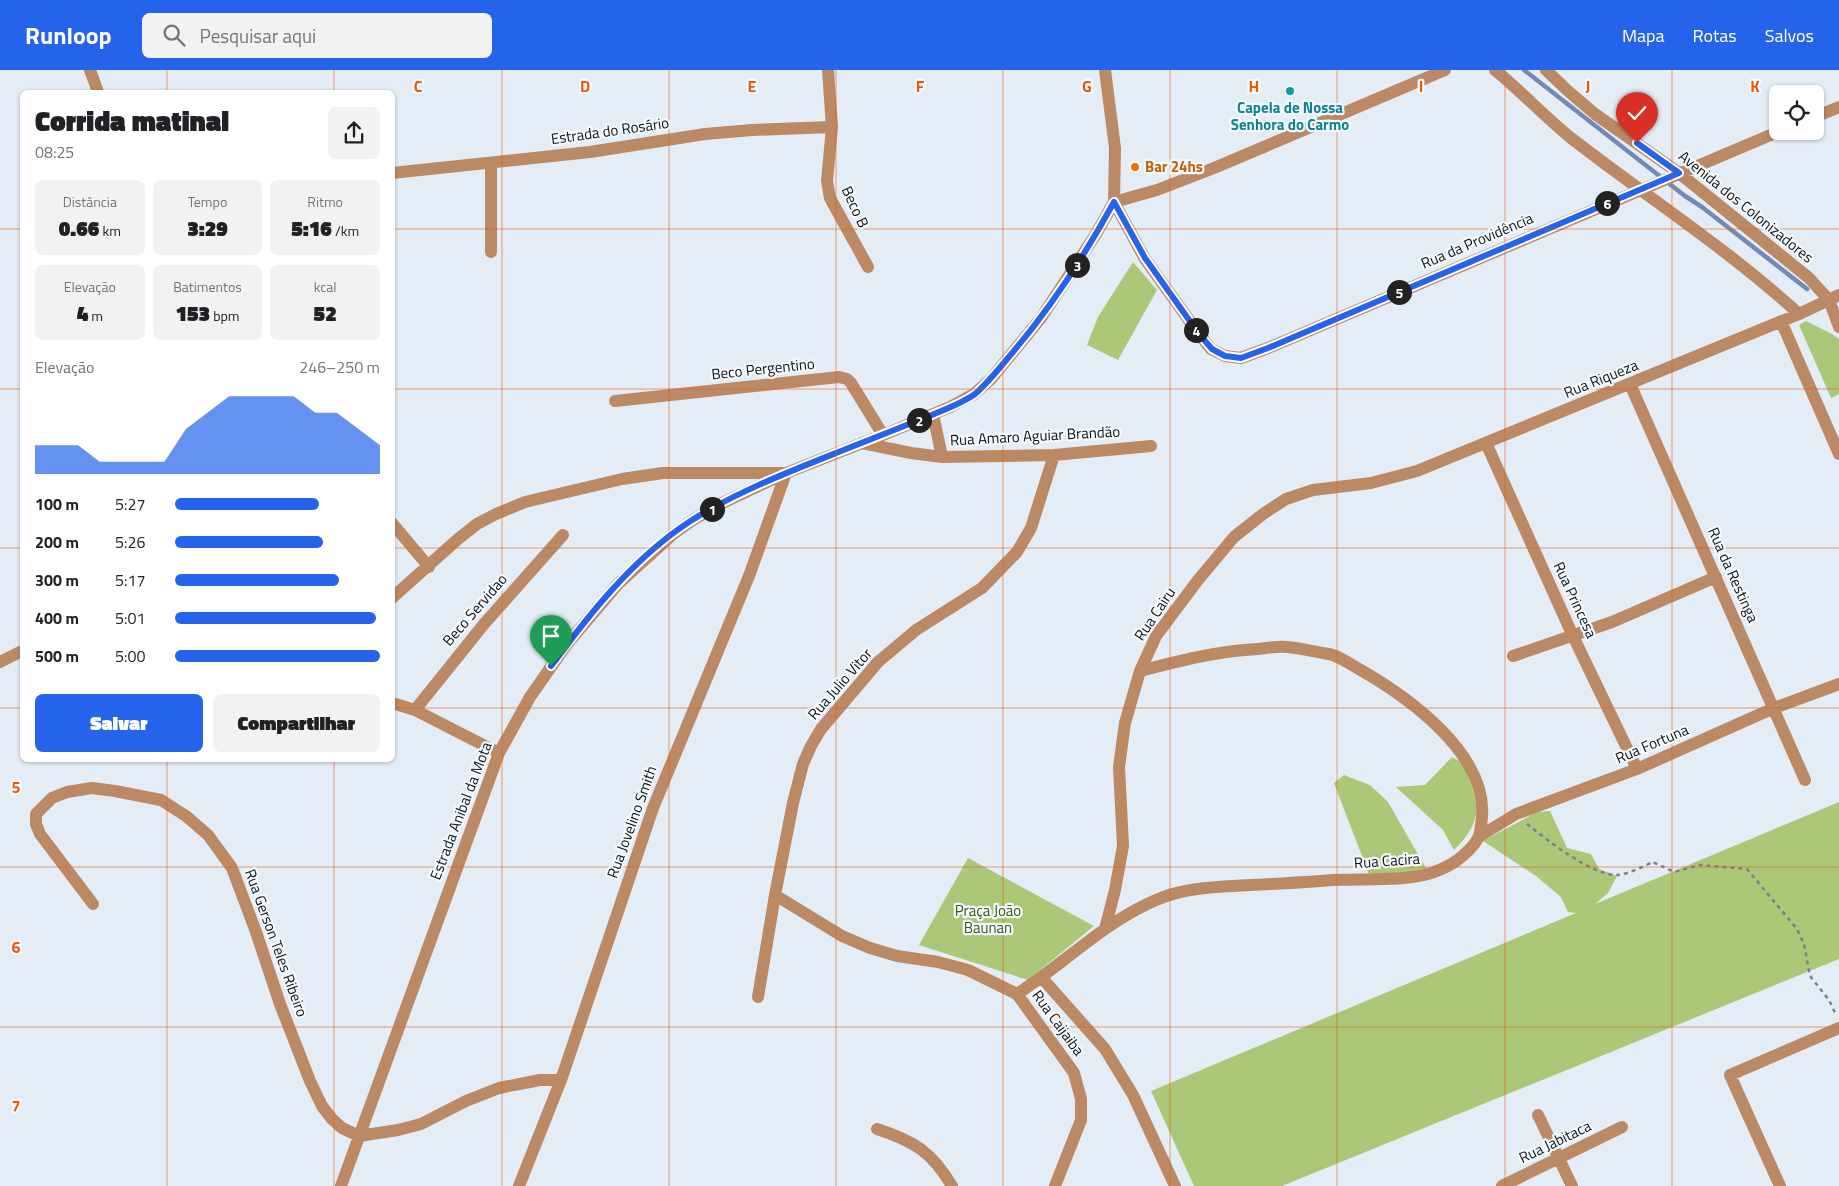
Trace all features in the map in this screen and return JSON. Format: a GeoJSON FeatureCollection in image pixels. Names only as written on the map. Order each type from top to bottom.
{"type":"FeatureCollection","features":[{"type":"Feature","properties":{"kind":"street"},"geometry":{"type":"LineString","coordinates":[[90,70],[97,90]]}},
{"type":"Feature","properties":{"kind":"street","name":"Beco B"},"geometry":{"type":"LineString","coordinates":[[828,70],[832,127],[827,181],[830,198],[868,267]]}},
{"type":"Feature","properties":{"kind":"street","name":"Estrada Anibal da Mota"},"geometry":{"type":"LineString","coordinates":[[341,1186],[499,753],[530,697],[551,666],[567,644],[618,584],[647,556],[690,522],[786,473],[933,414],[974,394],[991,378],[1042,318],[1096,234],[1114,202],[1115,148],[1105,70]]}},
{"type":"Feature","properties":{"kind":"street"},"geometry":{"type":"LineString","coordinates":[[1114,202],[1157,190],[1214,168],[1445,70]]}},
{"type":"Feature","properties":{"kind":"street"},"geometry":{"type":"LineString","coordinates":[[1495,70],[1570,136],[1644,187],[1770,287],[1799,314]]}},
{"type":"Feature","properties":{"kind":"street","name":"Avenida dos Colonizadores"},"geometry":{"type":"LineString","coordinates":[[1546,70],[1595,114],[1834,297],[1839,327]]}},
{"type":"Feature","properties":{"kind":"street"},"geometry":{"type":"LineString","coordinates":[[1824,113],[1839,107]]}},
{"type":"Feature","properties":{"kind":"street","name":"Estrada do Rosário"},"geometry":{"type":"LineString","coordinates":[[395,173],[590,152],[705,134],[832,127]]}},
{"type":"Feature","properties":{"kind":"street","name":"Rua da Providência"},"geometry":{"type":"LineString","coordinates":[[1114,202],[1145,258],[1199,334],[1212,349],[1225,356],[1241,358],[1769,136]]}},
{"type":"Feature","properties":{"kind":"street"},"geometry":{"type":"LineString","coordinates":[[491,163],[491,252]]}},
{"type":"Feature","properties":{"kind":"street","name":"Rua Riqueza"},"geometry":{"type":"LineString","coordinates":[[1371,483],[1417,471],[1799,314],[1834,297]]}},
{"type":"Feature","properties":{"kind":"street"},"geometry":{"type":"LineString","coordinates":[[1781,321],[1839,454]]}},
{"type":"Feature","properties":{"kind":"street","name":"Beco Pergentino"},"geometry":{"type":"LineString","coordinates":[[615,401],[839,377],[847,378],[883,435]]}},
{"type":"Feature","properties":{"kind":"street","name":"Rua da Restinga"},"geometry":{"type":"LineString","coordinates":[[1630,384],[1805,780]]}},
{"type":"Feature","properties":{"kind":"street"},"geometry":{"type":"LineString","coordinates":[[933,414],[942,457]]}},
{"type":"Feature","properties":{"kind":"street","name":"Rua Amaro Aguiar Brandão"},"geometry":{"type":"LineString","coordinates":[[862,443],[942,457],[1054,454],[1150,446]]}},
{"type":"Feature","properties":{"kind":"street","name":"Rua Princesa"},"geometry":{"type":"LineString","coordinates":[[1486,443],[1573,636],[1637,769]]}},
{"type":"Feature","properties":{"kind":"street","name":"Rua Julio Vitor"},"geometry":{"type":"LineString","coordinates":[[758,998],[793,803],[803,764],[822,729],[878,662],[916,630],[982,588],[1017,552],[1031,528],[1054,454]]}},
{"type":"Feature","properties":{"kind":"street"},"geometry":{"type":"LineString","coordinates":[[395,595],[477,524],[525,502],[604,483],[663,473],[786,473]]}},
{"type":"Feature","properties":{"kind":"street","name":"Rua Jovelino Smith"},"geometry":{"type":"LineString","coordinates":[[519,1186],[561,1080],[652,808],[749,576],[786,473]]}},
{"type":"Feature","properties":{"kind":"street","name":"Rua Cairu"},"geometry":{"type":"LineString","coordinates":[[1105,929],[1115,890],[1123,846],[1119,768],[1125,723],[1140,671],[1156,636],[1198,580],[1234,537],[1263,514],[1286,499],[1313,490],[1371,483]]}},
{"type":"Feature","properties":{"kind":"street"},"geometry":{"type":"LineString","coordinates":[[395,527],[428,567]]}},
{"type":"Feature","properties":{"kind":"street","name":"Beco Servidao"},"geometry":{"type":"LineString","coordinates":[[415,710],[473,638],[563,535]]}},
{"type":"Feature","properties":{"kind":"street"},"geometry":{"type":"LineString","coordinates":[[1513,656],[1612,622],[1716,577]]}},
{"type":"Feature","properties":{"kind":"street"},"geometry":{"type":"LineString","coordinates":[[1140,671],[1203,655],[1241,650],[1286,647],[1333,655],[1391,688],[1457,747],[1472,770],[1481,792],[1480,836]]}},
{"type":"Feature","properties":{"kind":"street"},"geometry":{"type":"LineString","coordinates":[[0,662],[20,652]]}},
{"type":"Feature","properties":{"kind":"street","name":"Rua Fortuna"},"geometry":{"type":"LineString","coordinates":[[1480,836],[1515,814],[1637,769],[1774,708],[1839,684]]}},
{"type":"Feature","properties":{"kind":"street"},"geometry":{"type":"LineString","coordinates":[[395,704],[415,710],[499,753]]}},
{"type":"Feature","properties":{"kind":"street","name":"Rua Gerson Teles Ribeiro"},"geometry":{"type":"LineString","coordinates":[[93,904],[40,834],[36,824],[36,814],[52,798],[67,792],[92,788],[161,800],[186,816],[208,835],[232,868],[280,1004],[310,1081],[322,1106],[342,1128],[359,1136]]}},
{"type":"Feature","properties":{"kind":"street","name":"Rua Cacira"},"geometry":{"type":"LineString","coordinates":[[1017,994],[1042,978],[1105,929],[1155,900],[1176,892],[1202,888],[1335,880],[1384,880],[1435,873],[1452,864],[1469,850],[1480,836]]}},
{"type":"Feature","properties":{"kind":"street"},"geometry":{"type":"LineString","coordinates":[[775,895],[842,936],[870,948],[896,956],[938,962],[968,970],[1017,994]]}},
{"type":"Feature","properties":{"kind":"street"},"geometry":{"type":"LineString","coordinates":[[1042,978],[1105,1049],[1133,1095],[1175,1186]]}},
{"type":"Feature","properties":{"kind":"street","name":"Rua Caijaiba"},"geometry":{"type":"LineString","coordinates":[[1017,994],[1074,1073],[1081,1099],[1081,1120],[1055,1186]]}},
{"type":"Feature","properties":{"kind":"street"},"geometry":{"type":"LineString","coordinates":[[1780,1186],[1730,1075],[1839,1028]]}},
{"type":"Feature","properties":{"kind":"street"},"geometry":{"type":"LineString","coordinates":[[359,1136],[398,1130],[421,1124],[499,1088],[540,1080],[561,1080]]}},
{"type":"Feature","properties":{"kind":"street"},"geometry":{"type":"LineString","coordinates":[[1538,1115],[1572,1186]]}},
{"type":"Feature","properties":{"kind":"street","name":"Rua Jabitaca"},"geometry":{"type":"LineString","coordinates":[[1502,1186],[1622,1127]]}},
{"type":"Feature","properties":{"kind":"street"},"geometry":{"type":"LineString","coordinates":[[877,1129],[902,1137],[923,1150],[941,1166],[952,1186]]}},
{"type":"Feature","properties":{"kind":"path"},"geometry":{"type":"LineString","coordinates":[[1515,814],[1552,844],[1599,872],[1618,875],[1654,862],[1674,872],[1700,865],[1747,869],[1797,929],[1804,944],[1810,976],[1829,1000],[1836,1015],[1839,1017]]}},
{"type":"Feature","properties":{"kind":"green space"},"geometry":{"type":"Polygon","coordinates":[[[1133,262],[1157,290],[1118,360],[1087,345],[1098,317],[1133,262]]]}},
{"type":"Feature","properties":{"kind":"green space"},"geometry":{"type":"Polygon","coordinates":[[[1806,321],[1839,339],[1839,394],[1831,398],[1799,325],[1806,321]]]}},
{"type":"Feature","properties":{"kind":"green space"},"geometry":{"type":"Polygon","coordinates":[[[1452,757],[1464,764],[1473,789],[1476,809],[1475,819],[1471,828],[1454,850],[1443,830],[1396,787],[1425,785],[1452,757]]]}},
{"type":"Feature","properties":{"kind":"green space"},"geometry":{"type":"Polygon","coordinates":[[[1344,775],[1370,785],[1388,802],[1427,870],[1370,877],[1334,783],[1344,775]]]}},
{"type":"Feature","properties":{"kind":"green space"},"geometry":{"type":"Polygon","coordinates":[[[1839,802],[1839,959],[1282,1186],[1194,1186],[1151,1091],[1576,913],[1568,912],[1561,897],[1536,876],[1483,841],[1537,812],[1550,811],[1567,848],[1591,854],[1599,869],[1617,876],[1608,893],[1595,904],[1839,802]]]}},
{"type":"Feature","properties":{"kind":"green space","name":"Praça João Baunan"},"geometry":{"type":"Polygon","coordinates":[[[968,858],[1094,926],[1028,980],[919,945],[968,858]]]}},
{"type":"Feature","properties":{"kind":"waterway"},"geometry":{"type":"LineString","coordinates":[[1524,70],[1807,289]]}},
{"type":"Feature","properties":{"kind":"place","name":"Capela de Nossa Senhora do Carmo"},"geometry":{"type":"Point","coordinates":[1290,91]}},
{"type":"Feature","properties":{"kind":"place","name":"Bar 24hs"},"geometry":{"type":"Point","coordinates":[1135,167]}},
{"type":"Feature","properties":{"kind":"route"},"geometry":{"type":"LineString","coordinates":[[551,666],[588,618],[618,584],[647,556],[690,522],[716,506],[786,473],[950,407],[974,394],[991,378],[1042,318],[1096,234],[1114,202],[1145,258],[1199,334],[1212,349],[1225,356],[1241,358],[1679,173],[1637,143]]}}]}
